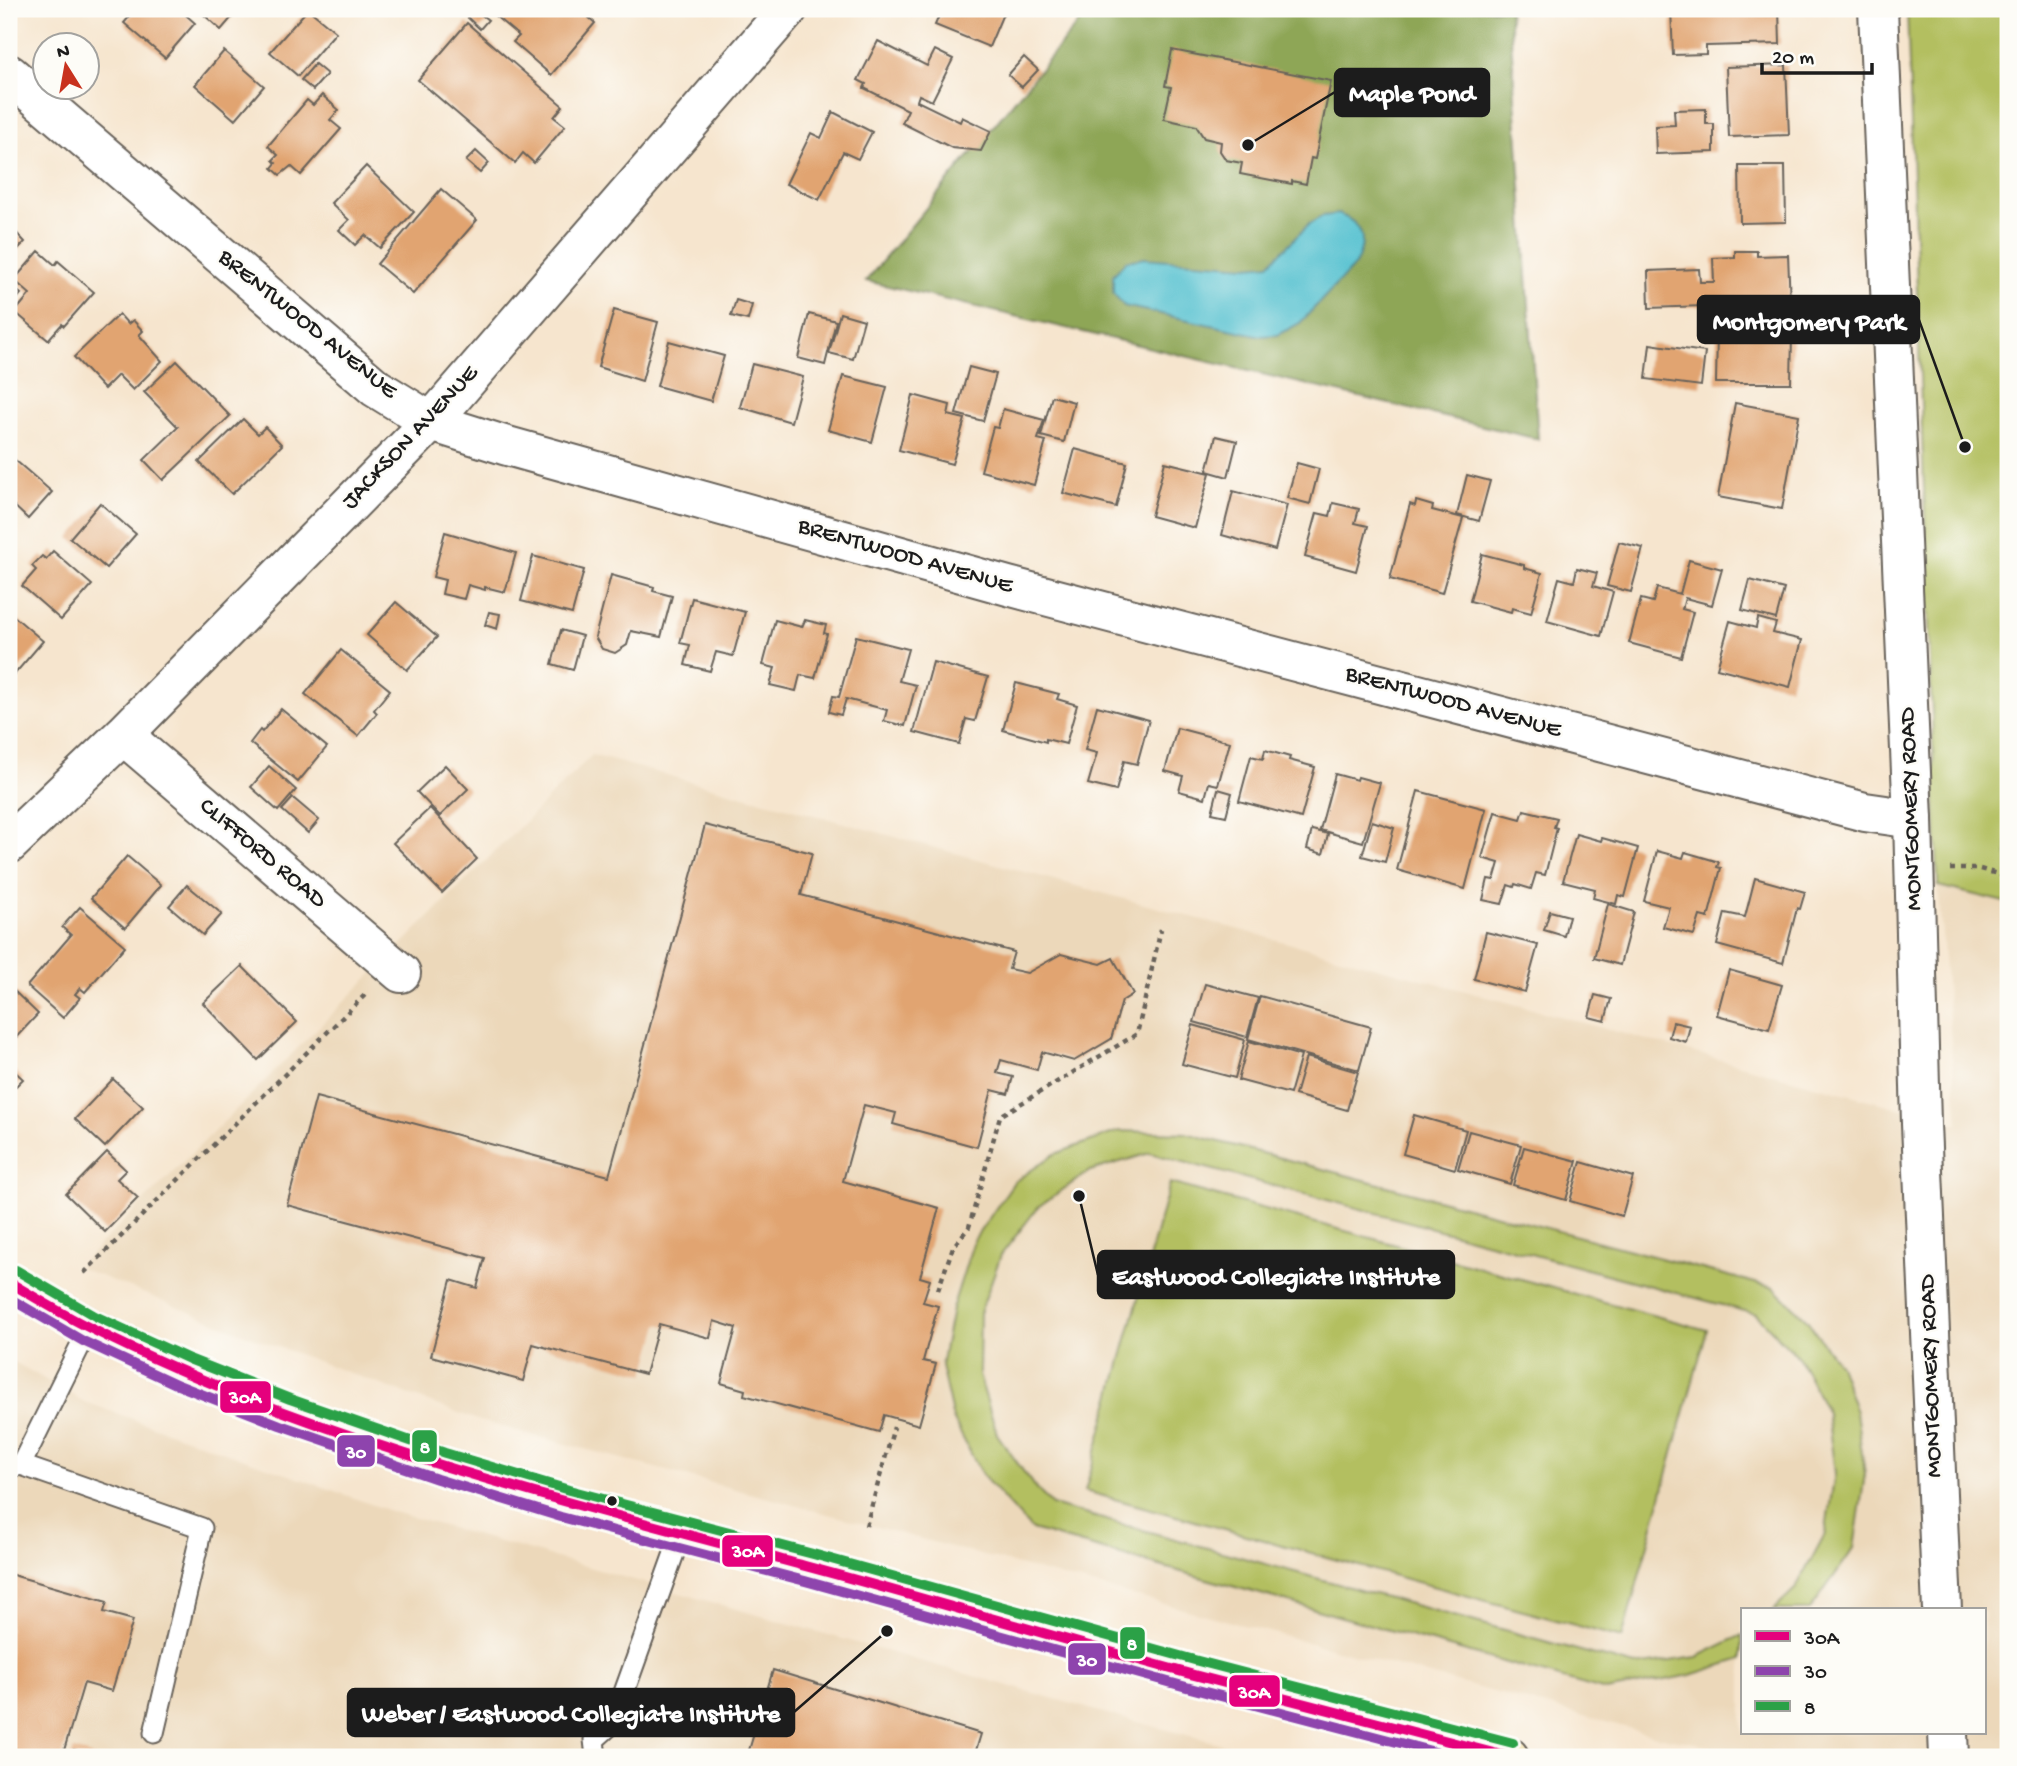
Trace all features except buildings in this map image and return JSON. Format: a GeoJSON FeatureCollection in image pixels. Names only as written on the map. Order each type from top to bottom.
{"type":"FeatureCollection","features":[{"type":"Feature","properties":{"kind":"main road"},"geometry":{"type":"LineString","coordinates":[[9,1282],[89,1328],[196,1377],[285,1412],[428,1462],[565,1503],[809,1567],[1194,1675],[1509,1757]]}},
{"type":"Feature","properties":{"kind":"street","name":"JACKSON AVENUE"},"geometry":{"type":"LineString","coordinates":[[9,844],[123,736],[431,422],[788,9]]}},
{"type":"Feature","properties":{"kind":"street","name":"MONTGOMERY ROAD"},"geometry":{"type":"LineString","coordinates":[[1878,9],[1913,819],[1921,1124],[1942,1608]]}},
{"type":"Feature","properties":{"kind":"street","name":"BRENTWOOD AVENUE"},"geometry":{"type":"LineString","coordinates":[[9,75],[376,388],[431,422],[504,445],[1008,586],[1865,812],[1913,819]]}},
{"type":"Feature","properties":{"kind":"street","name":"CLIFFORD ROAD"},"geometry":{"type":"LineString","coordinates":[[123,736],[401,973]]}},
{"type":"Feature","properties":{"kind":"street"},"geometry":{"type":"LineString","coordinates":[[1948,1734],[1949,1757]]}},
{"type":"Feature","properties":{"kind":"lane"},"geometry":{"type":"LineString","coordinates":[[89,1328],[15,1467],[202,1528],[154,1732]]}},
{"type":"Feature","properties":{"kind":"lane"},"geometry":{"type":"LineString","coordinates":[[596,1757],[594,1740],[613,1723],[681,1534]]}},
{"type":"Feature","properties":{"kind":"path"},"geometry":{"type":"LineString","coordinates":[[1914,868],[1980,869],[2008,877]]}},
{"type":"Feature","properties":{"kind":"path"},"geometry":{"type":"LineString","coordinates":[[937,1290],[953,1247],[969,1227],[1000,1116],[1137,1034],[1161,929]]}},
{"type":"Feature","properties":{"kind":"path"},"geometry":{"type":"LineString","coordinates":[[84,1273],[364,995],[401,973]]}},
{"type":"Feature","properties":{"kind":"path"},"geometry":{"type":"LineString","coordinates":[[866,1526],[894,1427]]}},
{"type":"Feature","properties":{"kind":"shaded area"},"geometry":{"type":"Polygon","coordinates":[[[592,755],[1958,1124],[1938,886],[2008,903],[2008,1757],[1774,1757],[1662,1737],[480,1421],[257,1339],[78,1267],[592,755]]]}},
{"type":"Feature","properties":{"kind":"shaded area"},"geometry":{"type":"Polygon","coordinates":[[[9,1359],[85,1402],[390,1511],[1122,1718],[1272,1757],[9,1757],[9,1359]]]}},
{"type":"Feature","properties":{"kind":"green space"},"geometry":{"type":"Polygon","coordinates":[[[1090,9],[1509,9],[1538,439],[866,281],[1090,9]]]}},
{"type":"Feature","properties":{"kind":"green space"},"geometry":{"type":"Polygon","coordinates":[[[1907,9],[2008,9],[2008,903],[1938,886],[1907,9]]]}},
{"type":"Feature","properties":{"kind":"green space"},"geometry":{"type":"Polygon","coordinates":[[[1119,1131],[1186,1133],[1774,1288],[1807,1320],[1839,1365],[1856,1412],[1865,1474],[1854,1548],[1811,1608],[1775,1608],[1796,1588],[1825,1534],[1835,1473],[1827,1413],[1799,1358],[1756,1314],[1150,1153],[1090,1171],[1039,1206],[1001,1255],[980,1313],[979,1375],[997,1434],[1033,1485],[1052,1505],[1635,1666],[1697,1657],[1741,1635],[1741,1659],[1691,1675],[1606,1691],[1032,1530],[982,1475],[953,1419],[941,1366],[952,1309],[974,1240],[1014,1182],[1055,1154],[1119,1131]]]}},
{"type":"Feature","properties":{"kind":"green space"},"geometry":{"type":"Polygon","coordinates":[[[1170,1183],[1707,1330],[1622,1638],[1085,1491],[1170,1183]]]}},
{"type":"Feature","properties":{"kind":"water"},"geometry":{"type":"Polygon","coordinates":[[[1338,214],[1354,223],[1361,234],[1361,248],[1355,265],[1300,323],[1278,335],[1261,336],[1124,306],[1113,293],[1113,275],[1126,261],[1144,258],[1247,266],[1269,264],[1309,224],[1323,216],[1338,214]]]}},
{"type":"Feature","properties":{"kind":"transit line","name":"8"},"geometry":{"type":"LineString","coordinates":[[16,1270],[95,1316],[189,1359],[290,1399],[445,1453],[569,1490],[813,1554],[1198,1661],[1513,1743]]}},
{"type":"Feature","properties":{"kind":"transit line","name":"30A"},"geometry":{"type":"LineString","coordinates":[[9,1282],[81,1324],[177,1369],[264,1405],[442,1466],[1145,1662],[1509,1757]]}},
{"type":"Feature","properties":{"kind":"transit line","name":"30"},"geometry":{"type":"LineString","coordinates":[[9,1298],[83,1341],[178,1385],[280,1425],[437,1479],[561,1517],[1454,1757]]}},
{"type":"Feature","properties":{"kind":"place","name":"Maple Pond"},"geometry":{"type":"Point","coordinates":[1248,145]}},
{"type":"Feature","properties":{"kind":"place","name":"Montgomery Park"},"geometry":{"type":"Point","coordinates":[1965,447]}},
{"type":"Feature","properties":{"kind":"place","name":"Eastwood Collegiate Institute"},"geometry":{"type":"Point","coordinates":[1079,1196]}},
{"type":"Feature","properties":{"kind":"place","name":"Weber / Eastwood Collegiate Institute"},"geometry":{"type":"Point","coordinates":[887,1631]}}]}
